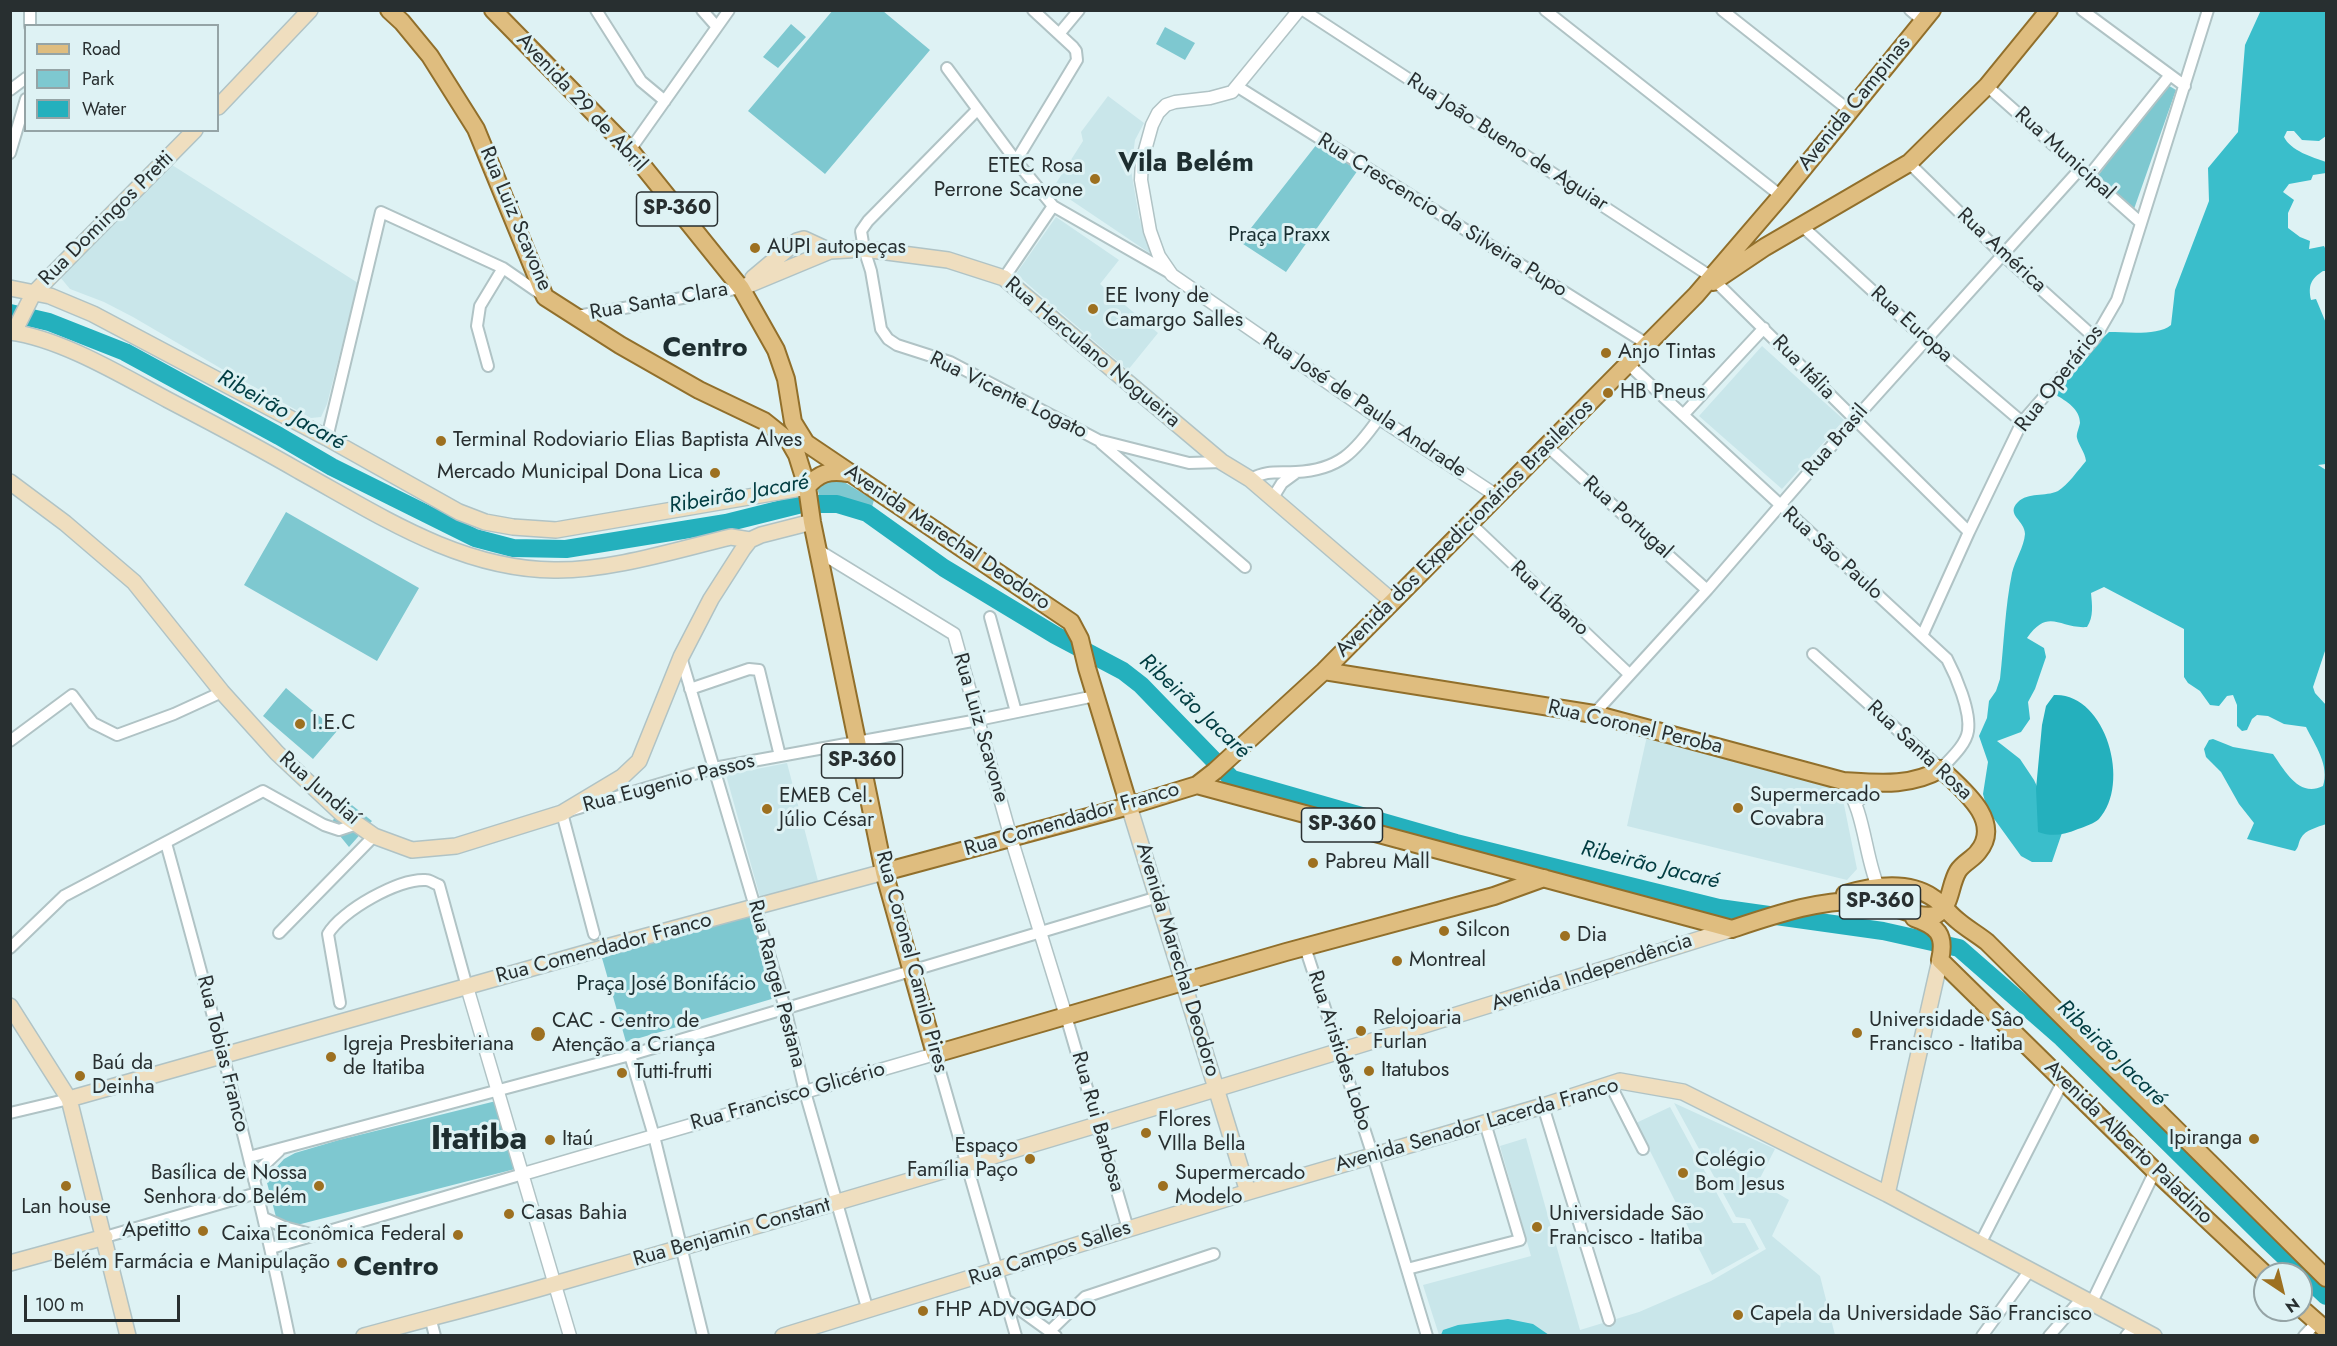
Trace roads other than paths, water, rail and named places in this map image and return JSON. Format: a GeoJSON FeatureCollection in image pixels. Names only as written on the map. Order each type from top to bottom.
{"type":"FeatureCollection","features":[{"type":"Feature","properties":{"kind":"main road"},"geometry":{"type":"LineString","coordinates":[[219,106],[310,10]]}},
{"type":"Feature","properties":{"kind":"main road","name":"Rua Luiz Scavone"},"geometry":{"type":"LineString","coordinates":[[389,10],[430,56],[476,129],[545,297],[620,345],[699,390],[765,421],[789,441],[797,455],[807,490],[817,550]]}},
{"type":"Feature","properties":{"kind":"main road","name":"Avenida 29 de Abril"},"geometry":{"type":"LineString","coordinates":[[493,10],[630,150],[741,288],[776,350],[786,379],[793,422],[806,443]]}},
{"type":"Feature","properties":{"kind":"main road"},"geometry":{"type":"LineString","coordinates":[[1713,278],[1909,164],[1987,86],[2049,10]]}},
{"type":"Feature","properties":{"kind":"main road","name":"Avenida Campinas"},"geometry":{"type":"LineString","coordinates":[[1713,278],[1749,231],[1780,197],[1850,111],[1921,14]]}},
{"type":"Feature","properties":{"kind":"main road","name":"Rua Domingos Pretti"},"geometry":{"type":"LineString","coordinates":[[13,334],[32,296],[193,132]]}},
{"type":"Feature","properties":{"kind":"main road","name":"Avenida Campinas"},"geometry":{"type":"LineString","coordinates":[[1758,252],[1780,197]]}},
{"type":"Feature","properties":{"kind":"main road"},"geometry":{"type":"LineString","coordinates":[[1749,231],[1749,238],[1758,252]]}},
{"type":"Feature","properties":{"kind":"main road"},"geometry":{"type":"LineString","coordinates":[[741,288],[797,241],[804,239],[812,245],[830,251]]}},
{"type":"Feature","properties":{"kind":"main road"},"geometry":{"type":"LineString","coordinates":[[805,261],[812,253],[812,245]]}},
{"type":"Feature","properties":{"kind":"main road","name":"Rua Herculano Nogueira"},"geometry":{"type":"LineString","coordinates":[[741,288],[830,251],[864,249],[948,260],[1004,278],[1222,462],[1250,479],[1392,601]]}},
{"type":"Feature","properties":{"kind":"main road","name":"Avenida dos Expedicionários Brasileiros"},"geometry":{"type":"LineString","coordinates":[[1197,785],[1324,671],[1713,278]]}},
{"type":"Feature","properties":{"kind":"main road"},"geometry":{"type":"LineString","coordinates":[[10,288],[32,296],[50,296],[93,314],[327,438],[459,512],[485,522],[513,527],[556,530],[807,490],[816,477],[832,471],[848,473]]}},
{"type":"Feature","properties":{"kind":"main road"},"geometry":{"type":"LineString","coordinates":[[13,334],[34,336],[102,365],[272,455],[390,522],[458,554],[478,559],[535,569],[586,569],[731,537],[750,540],[811,519]]}},
{"type":"Feature","properties":{"kind":"main road"},"geometry":{"type":"LineString","coordinates":[[765,421],[775,421],[784,417],[791,410]]}},
{"type":"Feature","properties":{"kind":"main road","name":"Avenida Marechal Deodoro"},"geometry":{"type":"LineString","coordinates":[[806,443],[1071,622],[1080,639],[1095,696],[1248,1192]]}},
{"type":"Feature","properties":{"kind":"main road","name":"Rua Jundiaí"},"geometry":{"type":"LineString","coordinates":[[10,482],[65,523],[134,582],[222,692],[277,753],[341,813],[374,836],[411,850],[434,850],[456,846],[562,813],[622,777],[639,761],[681,657],[711,599],[750,540]]}},
{"type":"Feature","properties":{"kind":"main road","name":"Rua Coronel Camilo Pires"},"geometry":{"type":"LineString","coordinates":[[817,550],[884,872],[936,1054]]}},
{"type":"Feature","properties":{"kind":"main road","name":"Rua Coronel Peroba"},"geometry":{"type":"LineString","coordinates":[[1324,671],[1594,714],[1843,781],[1912,782],[1941,769]]}},
{"type":"Feature","properties":{"kind":"main road","name":"Rua Santa Rosa"},"geometry":{"type":"LineString","coordinates":[[1941,769],[1973,800],[1983,814],[1986,826],[1986,835],[1980,851],[1958,871],[1947,900]]}},
{"type":"Feature","properties":{"kind":"main road","name":"Rua Comendador Franco"},"geometry":{"type":"LineString","coordinates":[[69,1099],[609,946],[1129,806],[1197,785]]}},
{"type":"Feature","properties":{"kind":"main road","name":"SP-360"},"geometry":{"type":"LineString","coordinates":[[1197,785],[1732,929]]}},
{"type":"Feature","properties":{"kind":"main road"},"geometry":{"type":"LineString","coordinates":[[1487,864],[1495,880],[1494,896]]}},
{"type":"Feature","properties":{"kind":"main road","name":"Rua Francisco Glicério"},"geometry":{"type":"LineString","coordinates":[[936,1054],[1305,946],[1494,896],[1544,878]]}},
{"type":"Feature","properties":{"kind":"main road","name":"Avenida Independência"},"geometry":{"type":"LineString","coordinates":[[1098,1126],[1340,1053],[1756,921],[1810,907],[1828,899],[1877,887],[1894,886],[1947,900],[1936,915],[1920,915],[1860,900],[1810,907]]}},
{"type":"Feature","properties":{"kind":"main road","name":"SP-360"},"geometry":{"type":"LineString","coordinates":[[1947,900],[1958,921],[1987,942],[2326,1278]]}},
{"type":"Feature","properties":{"kind":"main road","name":"Avenida Independência"},"geometry":{"type":"LineString","coordinates":[[1888,907],[1931,924],[1939,934],[1942,945],[1941,957]]}},
{"type":"Feature","properties":{"kind":"main road"},"geometry":{"type":"LineString","coordinates":[[1887,1194],[1941,957]]}},
{"type":"Feature","properties":{"kind":"main road","name":"Avenida Alberto Paladino"},"geometry":{"type":"LineString","coordinates":[[1941,957],[2155,1172],[2253,1263]]}},
{"type":"Feature","properties":{"kind":"main road"},"geometry":{"type":"LineString","coordinates":[[12,1012],[69,1099],[128,1335]]}},
{"type":"Feature","properties":{"kind":"main road","name":"Avenida Senador Lacerda Franco"},"geometry":{"type":"LineString","coordinates":[[1248,1192],[1543,1106],[1620,1081],[1683,1092],[1887,1194],[2092,1302],[2131,1330],[2154,1335]]}},
{"type":"Feature","properties":{"kind":"main road","name":"Rua Benjamin Constant"},"geometry":{"type":"LineString","coordinates":[[364,1335],[556,1284],[1098,1126]]}},
{"type":"Feature","properties":{"kind":"main road","name":"Rua Campos Salles"},"geometry":{"type":"LineString","coordinates":[[783,1335],[819,1330],[868,1311],[1248,1192]]}},
{"type":"Feature","properties":{"kind":"main road"},"geometry":{"type":"LineString","coordinates":[[10,1263],[105,1237]]}},
{"type":"Feature","properties":{"kind":"street"},"geometry":{"type":"LineString","coordinates":[[596,10],[641,81],[665,101]]}},
{"type":"Feature","properties":{"kind":"street"},"geometry":{"type":"LineString","coordinates":[[702,10],[717,27]]}},
{"type":"Feature","properties":{"kind":"street"},"geometry":{"type":"LineString","coordinates":[[630,150],[729,10]]}},
{"type":"Feature","properties":{"kind":"street"},"geometry":{"type":"LineString","coordinates":[[1016,161],[1074,67],[1077,55],[1073,47],[1034,10]]}},
{"type":"Feature","properties":{"kind":"street"},"geometry":{"type":"LineString","coordinates":[[1059,34],[1079,10]]}},
{"type":"Feature","properties":{"kind":"street"},"geometry":{"type":"LineString","coordinates":[[1172,274],[1159,256],[1150,231],[1141,180],[1142,161],[1152,124],[1166,105],[1223,95],[1238,87],[1301,10]]}},
{"type":"Feature","properties":{"kind":"street","name":"Rua João Bueno de Aguiar"},"geometry":{"type":"LineString","coordinates":[[1301,10],[1713,278]]}},
{"type":"Feature","properties":{"kind":"street"},"geometry":{"type":"LineString","coordinates":[[1545,10],[1780,197]]}},
{"type":"Feature","properties":{"kind":"street"},"geometry":{"type":"LineString","coordinates":[[1722,10],[1850,111]]}},
{"type":"Feature","properties":{"kind":"street"},"geometry":{"type":"LineString","coordinates":[[2082,10],[2185,86]]}},
{"type":"Feature","properties":{"kind":"street","name":"Rua Operários"},"geometry":{"type":"LineString","coordinates":[[1922,636],[2022,422],[2095,338],[2116,300],[2208,10]]}},
{"type":"Feature","properties":{"kind":"street"},"geometry":{"type":"LineString","coordinates":[[947,68],[1016,161],[1053,206],[1172,274]]}},
{"type":"Feature","properties":{"kind":"street","name":"Rua Brasil"},"geometry":{"type":"LineString","coordinates":[[1594,714],[1707,590],[1926,340],[2003,255],[2084,173],[2170,75]]}},
{"type":"Feature","properties":{"kind":"street"},"geometry":{"type":"LineString","coordinates":[[10,90],[24,80]]}},
{"type":"Feature","properties":{"kind":"street","name":"Rua Municipal"},"geometry":{"type":"LineString","coordinates":[[1987,86],[2140,222]]}},
{"type":"Feature","properties":{"kind":"street","name":"Rua Crescencio da Silveira Pupo"},"geometry":{"type":"LineString","coordinates":[[1238,87],[1647,344]]}},
{"type":"Feature","properties":{"kind":"street"},"geometry":{"type":"LineString","coordinates":[[10,153],[24,106]]}},
{"type":"Feature","properties":{"kind":"street"},"geometry":{"type":"LineString","coordinates":[[864,249],[861,231],[868,221],[977,110]]}},
{"type":"Feature","properties":{"kind":"street","name":"Rua América"},"geometry":{"type":"LineString","coordinates":[[1909,164],[2003,255],[2095,338]]}},
{"type":"Feature","properties":{"kind":"street"},"geometry":{"type":"LineString","coordinates":[[1004,278],[1053,206]]}},
{"type":"Feature","properties":{"kind":"street"},"geometry":{"type":"LineString","coordinates":[[327,438],[381,212],[503,268],[545,297]]}},
{"type":"Feature","properties":{"kind":"street","name":"Rua Europa"},"geometry":{"type":"LineString","coordinates":[[1802,226],[1926,340],[2022,422]]}},
{"type":"Feature","properties":{"kind":"street","name":"Rua Vicente Logato"},"geometry":{"type":"LineString","coordinates":[[864,249],[871,271],[881,328],[888,339],[897,345],[950,362],[1098,440],[1189,463],[1222,462]]}},
{"type":"Feature","properties":{"kind":"street"},"geometry":{"type":"LineString","coordinates":[[488,366],[477,326],[480,306],[503,268]]}},
{"type":"Feature","properties":{"kind":"street","name":"Rua José de Paula Andrade"},"geometry":{"type":"LineString","coordinates":[[1172,274],[1379,418],[1497,496]]}},
{"type":"Feature","properties":{"kind":"street","name":"Rua Itália"},"geometry":{"type":"LineString","coordinates":[[1713,278],[1969,532]]}},
{"type":"Feature","properties":{"kind":"street","name":"Rua Santa Clara"},"geometry":{"type":"LineString","coordinates":[[577,316],[741,288]]}},
{"type":"Feature","properties":{"kind":"street"},"geometry":{"type":"LineString","coordinates":[[1683,415],[1764,328]]}},
{"type":"Feature","properties":{"kind":"street","name":"Rua São Paulo"},"geometry":{"type":"LineString","coordinates":[[1628,364],[1947,659],[1962,693],[1968,732],[1962,744],[1941,769]]}},
{"type":"Feature","properties":{"kind":"street"},"geometry":{"type":"LineString","coordinates":[[1250,479],[1268,472],[1297,472],[1337,464],[1360,445],[1379,418]]}},
{"type":"Feature","properties":{"kind":"street"},"geometry":{"type":"LineString","coordinates":[[1098,440],[1245,567]]}},
{"type":"Feature","properties":{"kind":"street","name":"Rua Portugal"},"geometry":{"type":"LineString","coordinates":[[1547,446],[1707,590]]}},
{"type":"Feature","properties":{"kind":"street"},"geometry":{"type":"LineString","coordinates":[[1272,499],[1282,483],[1297,472]]}},
{"type":"Feature","properties":{"kind":"street","name":"Rua Líbano"},"geometry":{"type":"LineString","coordinates":[[1470,523],[1629,674]]}},
{"type":"Feature","properties":{"kind":"street","name":"Rua Luiz Scavone"},"geometry":{"type":"LineString","coordinates":[[817,550],[954,634],[1011,838],[1066,1016]]}},
{"type":"Feature","properties":{"kind":"street"},"geometry":{"type":"LineString","coordinates":[[990,617],[1016,712]]}},
{"type":"Feature","properties":{"kind":"street","name":"Rua Santa Rosa"},"geometry":{"type":"LineString","coordinates":[[1813,654],[1941,769]]}},
{"type":"Feature","properties":{"kind":"street","name":"Rua Rangel Pestana"},"geometry":{"type":"LineString","coordinates":[[681,657],[785,1008],[805,1092],[868,1311]]}},
{"type":"Feature","properties":{"kind":"street"},"geometry":{"type":"LineString","coordinates":[[690,689],[748,669],[759,670],[780,756]]}},
{"type":"Feature","properties":{"kind":"street"},"geometry":{"type":"LineString","coordinates":[[10,741],[72,695],[93,723],[117,735],[174,714],[222,692]]}},
{"type":"Feature","properties":{"kind":"street","name":"Rua Eugenio Passos"},"geometry":{"type":"LineString","coordinates":[[562,813],[714,768],[978,720],[1095,696]]}},
{"type":"Feature","properties":{"kind":"street"},"geometry":{"type":"LineString","coordinates":[[1843,781],[1855,803],[1868,861],[1877,887],[1888,907]]}},
{"type":"Feature","properties":{"kind":"street"},"geometry":{"type":"LineString","coordinates":[[1855,803],[1880,783]]}},
{"type":"Feature","properties":{"kind":"street"},"geometry":{"type":"LineString","coordinates":[[10,948],[64,896],[263,790],[324,825],[339,830],[357,824]]}},
{"type":"Feature","properties":{"kind":"street"},"geometry":{"type":"LineString","coordinates":[[562,813],[594,934]]}},
{"type":"Feature","properties":{"kind":"street"},"geometry":{"type":"LineString","coordinates":[[279,933],[374,836]]}},
{"type":"Feature","properties":{"kind":"street","name":"Rua Tobias Franco"},"geometry":{"type":"LineString","coordinates":[[166,843],[224,1054],[271,1248],[289,1335]]}},
{"type":"Feature","properties":{"kind":"street"},"geometry":{"type":"LineString","coordinates":[[340,1002],[328,934],[333,925],[380,891],[425,880],[439,885],[570,1335]]}},
{"type":"Feature","properties":{"kind":"street"},"geometry":{"type":"LineString","coordinates":[[249,1158],[630,1055],[1158,897]]}},
{"type":"Feature","properties":{"kind":"street","name":"Rua Aristides Lobo"},"geometry":{"type":"LineString","coordinates":[[1305,946],[1373,1156],[1427,1335]]}},
{"type":"Feature","properties":{"kind":"street","name":"Rua Rui Barbosa"},"geometry":{"type":"LineString","coordinates":[[1066,1016],[1128,1229]]}},
{"type":"Feature","properties":{"kind":"street","name":"Rua Francisco Glicério"},"geometry":{"type":"LineString","coordinates":[[271,1248],[936,1054]]}},
{"type":"Feature","properties":{"kind":"street","name":"Rua Coronel Camilo Pires"},"geometry":{"type":"LineString","coordinates":[[936,1054],[1016,1335]]}},
{"type":"Feature","properties":{"kind":"street"},"geometry":{"type":"LineString","coordinates":[[630,1055],[654,1136],[703,1335]]}},
{"type":"Feature","properties":{"kind":"street"},"geometry":{"type":"LineString","coordinates":[[1980,1244],[2063,1081]]}},
{"type":"Feature","properties":{"kind":"street"},"geometry":{"type":"LineString","coordinates":[[1610,1083],[1643,1149]]}},
{"type":"Feature","properties":{"kind":"street","name":"Rua Comendador Franco"},"geometry":{"type":"LineString","coordinates":[[10,1113],[69,1099]]}},
{"type":"Feature","properties":{"kind":"street"},"geometry":{"type":"LineString","coordinates":[[1543,1106],[1609,1320]]}},
{"type":"Feature","properties":{"kind":"street"},"geometry":{"type":"LineString","coordinates":[[1407,1269],[1520,1239],[1485,1123]]}},
{"type":"Feature","properties":{"kind":"street"},"geometry":{"type":"LineString","coordinates":[[254,1180],[270,1158],[281,1149]]}},
{"type":"Feature","properties":{"kind":"street"},"geometry":{"type":"LineString","coordinates":[[2049,1335],[2076,1305],[2092,1302],[2155,1172]]}},
{"type":"Feature","properties":{"kind":"street"},"geometry":{"type":"LineString","coordinates":[[105,1237],[257,1193]]}},
{"type":"Feature","properties":{"kind":"street"},"geometry":{"type":"LineString","coordinates":[[264,1218],[314,1235]]}},
{"type":"Feature","properties":{"kind":"street"},"geometry":{"type":"LineString","coordinates":[[1005,1299],[1053,1333],[1085,1297],[1214,1254]]}},
{"type":"Feature","properties":{"kind":"street"},"geometry":{"type":"LineString","coordinates":[[1982,1335],[2030,1270]]}},
{"type":"Feature","properties":{"kind":"street"},"geometry":{"type":"LineString","coordinates":[[430,1317],[435,1335]]}},
{"type":"Feature","properties":{"kind":"street"},"geometry":{"type":"LineString","coordinates":[[2304,1335],[2323,1322]]}},
{"type":"Feature","properties":{"kind":"water"},"geometry":{"type":"Polygon","coordinates":[[[2054,695],[2072,698],[2087,708],[2099,723],[2108,742],[2113,763],[2113,784],[2109,803],[2099,819],[2073,831],[2053,835],[2038,832],[2036,789],[2042,725],[2046,706],[2054,695]]]}},
{"type":"Feature","properties":{"kind":"waterway","name":"Ribeirão Jacaré"},"geometry":{"type":"LineString","coordinates":[[10,313],[49,322],[125,352],[332,467],[475,538],[513,548],[566,549],[726,523],[802,504],[837,504],[867,513],[944,568],[1055,635],[1123,671],[1141,685],[1232,779],[1456,843],[1719,908],[1883,931],[1959,948],[2062,1038],[2326,1296]]}},
{"type":"Feature","properties":{"kind":"place","name":"ETEC Rosa Perrone Scavone"},"geometry":{"type":"Point","coordinates":[1095,179]}},
{"type":"Feature","properties":{"kind":"place","name":"AUPI autopeças"},"geometry":{"type":"Point","coordinates":[755,248]}},
{"type":"Feature","properties":{"kind":"place","name":"EE Ivony de Camargo Salles"},"geometry":{"type":"Point","coordinates":[1093,309]}},
{"type":"Feature","properties":{"kind":"place","name":"Anjo Tintas"},"geometry":{"type":"Point","coordinates":[1606,353]}},
{"type":"Feature","properties":{"kind":"place","name":"HB Pneus"},"geometry":{"type":"Point","coordinates":[1608,393]}},
{"type":"Feature","properties":{"kind":"place","name":"Terminal Rodoviario Elias Baptista Alves"},"geometry":{"type":"Point","coordinates":[441,441]}},
{"type":"Feature","properties":{"kind":"place","name":"Mercado Municipal Dona Lica"},"geometry":{"type":"Point","coordinates":[715,473]}},
{"type":"Feature","properties":{"kind":"place","name":"I.E.C"},"geometry":{"type":"Point","coordinates":[300,724]}},
{"type":"Feature","properties":{"kind":"place","name":"Supermercado Covabra"},"geometry":{"type":"Point","coordinates":[1738,808]}},
{"type":"Feature","properties":{"kind":"place","name":"EMEB Cel. Júlio César"},"geometry":{"type":"Point","coordinates":[767,809]}},
{"type":"Feature","properties":{"kind":"place","name":"Pabreu Mall"},"geometry":{"type":"Point","coordinates":[1313,863]}},
{"type":"Feature","properties":{"kind":"place","name":"Silcon"},"geometry":{"type":"Point","coordinates":[1444,931]}},
{"type":"Feature","properties":{"kind":"place","name":"Dia"},"geometry":{"type":"Point","coordinates":[1565,936]}},
{"type":"Feature","properties":{"kind":"place","name":"Montreal"},"geometry":{"type":"Point","coordinates":[1397,961]}},
{"type":"Feature","properties":{"kind":"place","name":"Relojoaria Furlan"},"geometry":{"type":"Point","coordinates":[1361,1031]}},
{"type":"Feature","properties":{"kind":"place","name":"Universidade Sâo Francisco - Itatiba"},"geometry":{"type":"Point","coordinates":[1857,1033]}},
{"type":"Feature","properties":{"kind":"place","name":"CAC - Centro de Atenção a Criança"},"geometry":{"type":"Point","coordinates":[538,1034]}},
{"type":"Feature","properties":{"kind":"place","name":"Igreja Presbiteriana de Itatiba"},"geometry":{"type":"Point","coordinates":[331,1057]}},
{"type":"Feature","properties":{"kind":"place","name":"Itatubos"},"geometry":{"type":"Point","coordinates":[1369,1071]}},
{"type":"Feature","properties":{"kind":"place","name":"Tutti-frutti"},"geometry":{"type":"Point","coordinates":[622,1073]}},
{"type":"Feature","properties":{"kind":"place","name":"Baú da Deinha"},"geometry":{"type":"Point","coordinates":[80,1076]}},
{"type":"Feature","properties":{"kind":"place","name":"Flores VIlla Bella"},"geometry":{"type":"Point","coordinates":[1146,1133]}},
{"type":"Feature","properties":{"kind":"place","name":"Ipiranga"},"geometry":{"type":"Point","coordinates":[2254,1139]}},
{"type":"Feature","properties":{"kind":"place","name":"Itaú"},"geometry":{"type":"Point","coordinates":[550,1140]}},
{"type":"Feature","properties":{"kind":"place","name":"Espaço Família Paço"},"geometry":{"type":"Point","coordinates":[1030,1159]}},
{"type":"Feature","properties":{"kind":"place","name":"Colégio Bom Jesus"},"geometry":{"type":"Point","coordinates":[1683,1173]}},
{"type":"Feature","properties":{"kind":"place","name":"Lan house"},"geometry":{"type":"Point","coordinates":[66,1186]}},
{"type":"Feature","properties":{"kind":"place","name":"Basílica de Nossa Senhora do Belém"},"geometry":{"type":"Point","coordinates":[319,1186]}},
{"type":"Feature","properties":{"kind":"place","name":"Supermercado Modelo"},"geometry":{"type":"Point","coordinates":[1163,1186]}},
{"type":"Feature","properties":{"kind":"place","name":"Casas Bahia"},"geometry":{"type":"Point","coordinates":[509,1214]}},
{"type":"Feature","properties":{"kind":"place","name":"Universidade São Francisco - Itatiba"},"geometry":{"type":"Point","coordinates":[1537,1227]}},
{"type":"Feature","properties":{"kind":"place","name":"Apetitto"},"geometry":{"type":"Point","coordinates":[203,1231]}},
{"type":"Feature","properties":{"kind":"place","name":"Caixa Econômica Federal"},"geometry":{"type":"Point","coordinates":[458,1235]}},
{"type":"Feature","properties":{"kind":"place","name":"Belém Farmácia e Manipulação"},"geometry":{"type":"Point","coordinates":[342,1263]}},
{"type":"Feature","properties":{"kind":"place","name":"FHP ADVOGADO"},"geometry":{"type":"Point","coordinates":[923,1311]}},
{"type":"Feature","properties":{"kind":"place","name":"Capela da Universidade São Francisco"},"geometry":{"type":"Point","coordinates":[1738,1315]}},
{"type":"Feature","properties":{"kind":"district","name":"Vila Belém"},"geometry":{"type":"Point","coordinates":[1186,164]}},
{"type":"Feature","properties":{"kind":"district","name":"Centro"},"geometry":{"type":"Point","coordinates":[705,349]}},
{"type":"Feature","properties":{"kind":"district","name":"Itatiba"},"geometry":{"type":"Point","coordinates":[479,1141]}},
{"type":"Feature","properties":{"kind":"district","name":"Centro"},"geometry":{"type":"Point","coordinates":[396,1268]}},
{"type":"Feature","properties":{"kind":"park label","name":"Praça Praxx"},"geometry":{"type":"Point","coordinates":[1279,236]}},
{"type":"Feature","properties":{"kind":"park label","name":"Praça José Bonifácio"},"geometry":{"type":"Point","coordinates":[666,985]}}]}
